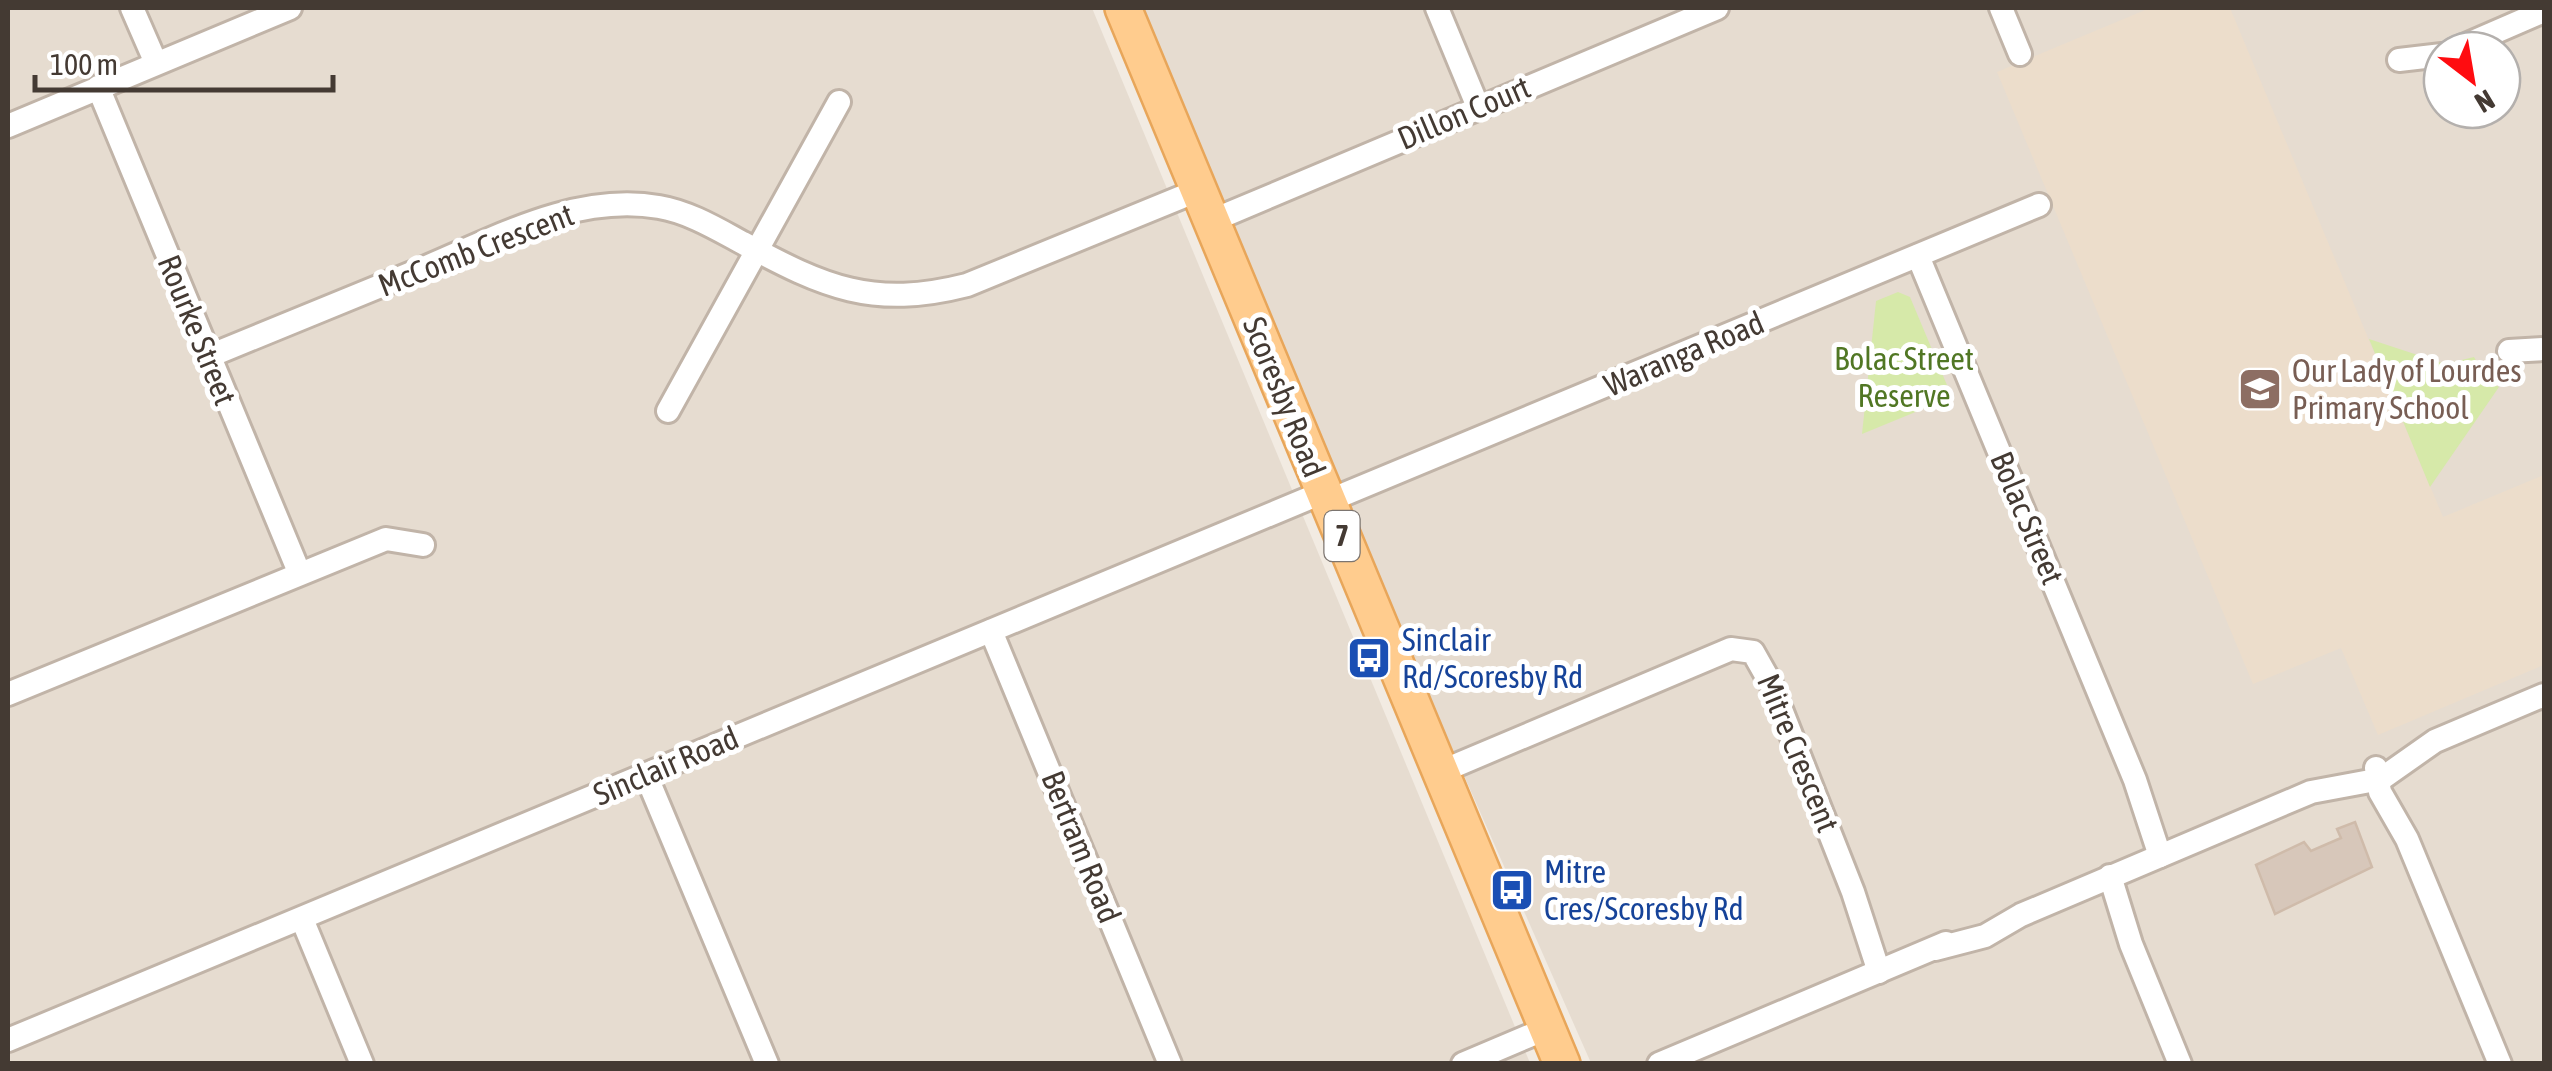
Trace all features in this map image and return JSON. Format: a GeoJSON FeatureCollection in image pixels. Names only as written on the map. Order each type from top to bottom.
{"type":"FeatureCollection","features":[{"type":"Feature","properties":{"kind":"main road","name":"Scoresby Road"},"geometry":{"type":"LineString","coordinates":[[1123,8],[1562,1064]]}},
{"type":"Feature","properties":{"kind":"street"},"geometry":{"type":"LineString","coordinates":[[132,8],[156,63]]}},
{"type":"Feature","properties":{"kind":"street"},"geometry":{"type":"LineString","coordinates":[[8,126],[290,8]]}},
{"type":"Feature","properties":{"kind":"street"},"geometry":{"type":"LineString","coordinates":[[1437,8],[1478,107]]}},
{"type":"Feature","properties":{"kind":"street","name":"Dillon Court"},"geometry":{"type":"LineString","coordinates":[[1205,205],[1478,107],[1717,8]]}},
{"type":"Feature","properties":{"kind":"street"},"geometry":{"type":"LineString","coordinates":[[2001,8],[2020,54]]}},
{"type":"Feature","properties":{"kind":"street"},"geometry":{"type":"LineString","coordinates":[[2500,30],[2544,11]]}},
{"type":"Feature","properties":{"kind":"street"},"geometry":{"type":"LineString","coordinates":[[2399,60],[2422,58]]}},
{"type":"Feature","properties":{"kind":"street","name":"Rourke Street"},"geometry":{"type":"LineString","coordinates":[[98,87],[298,572]]}},
{"type":"Feature","properties":{"kind":"street"},"geometry":{"type":"LineString","coordinates":[[668,411],[840,102]]}},
{"type":"Feature","properties":{"kind":"street","name":"McComb Crescent"},"geometry":{"type":"LineString","coordinates":[[207,357],[533,224],[592,206],[660,207],[696,220],[798,275],[833,288],[873,295],[927,296],[1205,205]]}},
{"type":"Feature","properties":{"kind":"street","name":"Waranga Road"},"geometry":{"type":"LineString","coordinates":[[1326,497],[2039,205]]}},
{"type":"Feature","properties":{"kind":"street","name":"Bolac Street"},"geometry":{"type":"LineString","coordinates":[[1918,256],[2166,853]]}},
{"type":"Feature","properties":{"kind":"street"},"geometry":{"type":"LineString","coordinates":[[2509,350],[2544,349]]}},
{"type":"Feature","properties":{"kind":"street","name":"Sinclair Road"},"geometry":{"type":"LineString","coordinates":[[8,1040],[991,631],[1326,497]]}},
{"type":"Feature","properties":{"kind":"street"},"geometry":{"type":"LineString","coordinates":[[8,694],[386,539],[423,545]]}},
{"type":"Feature","properties":{"kind":"street","name":"Bertram Road"},"geometry":{"type":"LineString","coordinates":[[991,631],[1170,1064]]}},
{"type":"Feature","properties":{"kind":"street","name":"Mitre Crescent"},"geometry":{"type":"LineString","coordinates":[[1440,772],[1731,650],[1753,652],[1766,674],[1885,969]]}},
{"type":"Feature","properties":{"kind":"street"},"geometry":{"type":"LineString","coordinates":[[1659,1064],[1935,948],[2012,906],[2096,883],[2311,792],[2338,774],[2379,773],[2406,746],[2435,740],[2544,695]]}},
{"type":"Feature","properties":{"kind":"street"},"geometry":{"type":"LineString","coordinates":[[2379,773],[2500,1064]]}},
{"type":"Feature","properties":{"kind":"street"},"geometry":{"type":"LineString","coordinates":[[646,775],[767,1064]]}},
{"type":"Feature","properties":{"kind":"street"},"geometry":{"type":"LineString","coordinates":[[2096,883],[2131,944],[2180,1064]]}},
{"type":"Feature","properties":{"kind":"street"},"geometry":{"type":"LineString","coordinates":[[302,919],[362,1064]]}},
{"type":"Feature","properties":{"kind":"street"},"geometry":{"type":"LineString","coordinates":[[1463,1064],[1548,1028]]}},
{"type":"Feature","properties":{"kind":"shaded area"},"geometry":{"type":"Polygon","coordinates":[[[8,8],[1092,8],[1530,1063],[8,1063],[8,8]]]}},
{"type":"Feature","properties":{"kind":"shaded area"},"geometry":{"type":"Polygon","coordinates":[[[1138,8],[2544,8],[2544,1063],[1591,1063],[1325,461],[1138,8]]]}},
{"type":"Feature","properties":{"kind":"shaded area","name":"Our Lady of Lourdes Primary School"},"geometry":{"type":"Polygon","coordinates":[[[2150,8],[2230,8],[2443,517],[2544,475],[2544,665],[2378,735],[2341,648],[2253,684],[1997,72],[2150,8]]]}},
{"type":"Feature","properties":{"kind":"green space","name":"Bolac Street Reserve"},"geometry":{"type":"Polygon","coordinates":[[[1898,292],[1910,297],[1952,397],[1862,434],[1876,301],[1898,292]]]}},
{"type":"Feature","properties":{"kind":"green space"},"geometry":{"type":"Polygon","coordinates":[[[2369,339],[2445,364],[2474,357],[2487,380],[2499,387],[2430,487],[2369,339]]]}},
{"type":"Feature","properties":{"kind":"building"},"geometry":{"type":"Polygon","coordinates":[[[2355,822],[2372,867],[2275,914],[2256,865],[2304,842],[2311,851],[2341,838],[2337,829],[2355,822]]]}},
{"type":"Feature","properties":{"kind":"place","name":"Our Lady of Lourdes Primary School"},"geometry":{"type":"Point","coordinates":[2260,389]}},
{"type":"Feature","properties":{"kind":"place","name":"Sinclair Rd/Scoresby Rd"},"geometry":{"type":"Point","coordinates":[1369,658]}},
{"type":"Feature","properties":{"kind":"place","name":"Mitre Cres/Scoresby Rd"},"geometry":{"type":"Point","coordinates":[1512,890]}}]}
